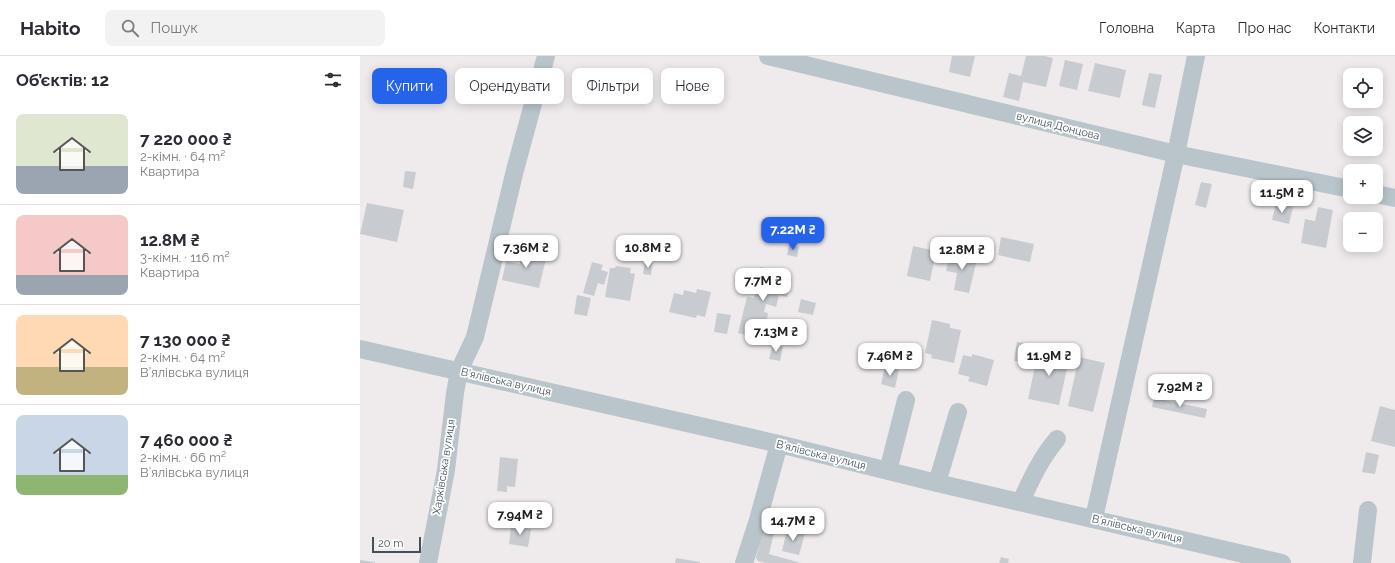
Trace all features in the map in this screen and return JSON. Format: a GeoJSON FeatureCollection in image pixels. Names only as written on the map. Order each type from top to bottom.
{"type":"FeatureCollection","features":[{"type":"Feature","properties":{"kind":"street","name":"Харківська вулиця"},"geometry":{"type":"LineString","coordinates":[[428,563],[446,470],[459,371],[475,336],[515,170],[546,56]]}},
{"type":"Feature","properties":{"kind":"street","name":"вулиця Донцова"},"geometry":{"type":"LineString","coordinates":[[768,56],[1176,154],[1343,188]]}},
{"type":"Feature","properties":{"kind":"street"},"geometry":{"type":"LineString","coordinates":[[1094,518],[1176,154],[1196,56]]}},
{"type":"Feature","properties":{"kind":"street"},"geometry":{"type":"LineString","coordinates":[[1383,195],[1395,198]]}},
{"type":"Feature","properties":{"kind":"street","name":"В’ялівська вулиця"},"geometry":{"type":"LineString","coordinates":[[360,349],[779,444],[937,483],[1094,518],[1282,563]]}},
{"type":"Feature","properties":{"kind":"street"},"geometry":{"type":"LineString","coordinates":[[888,471],[906,400]]}},
{"type":"Feature","properties":{"kind":"street"},"geometry":{"type":"LineString","coordinates":[[937,483],[958,412]]}},
{"type":"Feature","properties":{"kind":"street"},"geometry":{"type":"LineString","coordinates":[[1021,502],[1036,468],[1045,453],[1057,439]]}},
{"type":"Feature","properties":{"kind":"street"},"geometry":{"type":"LineString","coordinates":[[744,563],[758,520],[779,444]]}},
{"type":"Feature","properties":{"kind":"street"},"geometry":{"type":"LineString","coordinates":[[1362,563],[1368,510]]}},
{"type":"Feature","properties":{"kind":"building"},"geometry":{"type":"Polygon","coordinates":[[[952,56],[975,56],[970,77],[949,72],[952,56]]]}},
{"type":"Feature","properties":{"kind":"building"},"geometry":{"type":"Polygon","coordinates":[[[1026,56],[1045,56],[1053,58],[1046,87],[1023,82],[1019,101],[1003,97],[1009,73],[1021,76],[1026,56]]]}},
{"type":"Feature","properties":{"kind":"building"},"geometry":{"type":"Polygon","coordinates":[[[1065,60],[1083,64],[1077,90],[1059,86],[1065,60]]]}},
{"type":"Feature","properties":{"kind":"building"},"geometry":{"type":"Polygon","coordinates":[[[1095,63],[1126,70],[1120,98],[1088,91],[1095,63]]]}},
{"type":"Feature","properties":{"kind":"building"},"geometry":{"type":"Polygon","coordinates":[[[1149,73],[1162,75],[1155,108],[1142,105],[1149,73]]]}},
{"type":"Feature","properties":{"kind":"building"},"geometry":{"type":"Polygon","coordinates":[[[405,171],[416,172],[413,189],[403,187],[405,171]]]}},
{"type":"Feature","properties":{"kind":"building"},"geometry":{"type":"Polygon","coordinates":[[[1201,182],[1212,184],[1206,208],[1195,205],[1201,182]]]}},
{"type":"Feature","properties":{"kind":"building"},"geometry":{"type":"Polygon","coordinates":[[[367,203],[404,210],[397,242],[360,234],[367,203]]]}},
{"type":"Feature","properties":{"kind":"building"},"geometry":{"type":"Polygon","coordinates":[[[1276,203],[1293,207],[1289,224],[1272,220],[1276,203]]]}},
{"type":"Feature","properties":{"kind":"building"},"geometry":{"type":"Polygon","coordinates":[[[1318,207],[1333,210],[1326,248],[1301,243],[1305,219],[1315,221],[1318,207]]]}},
{"type":"Feature","properties":{"kind":"building"},"geometry":{"type":"Polygon","coordinates":[[[1001,237],[1034,244],[1030,262],[998,255],[1001,237]]]}},
{"type":"Feature","properties":{"kind":"building"},"geometry":{"type":"Polygon","coordinates":[[[789,245],[799,247],[797,257],[787,255],[789,245]]]}},
{"type":"Feature","properties":{"kind":"building"},"geometry":{"type":"Polygon","coordinates":[[[913,246],[936,251],[930,281],[907,276],[913,246]]]}},
{"type":"Feature","properties":{"kind":"building"},"geometry":{"type":"Polygon","coordinates":[[[523,249],[547,254],[539,288],[502,280],[506,261],[520,264],[523,249]]]}},
{"type":"Feature","properties":{"kind":"building"},"geometry":{"type":"Polygon","coordinates":[[[950,253],[977,259],[969,293],[954,290],[957,273],[946,271],[950,253]]]}},
{"type":"Feature","properties":{"kind":"building"},"geometry":{"type":"Polygon","coordinates":[[[592,262],[603,265],[601,270],[608,272],[604,285],[598,283],[594,296],[583,293],[592,262]]]}},
{"type":"Feature","properties":{"kind":"building"},"geometry":{"type":"Polygon","coordinates":[[[645,262],[652,263],[651,275],[643,274],[645,262]]]}},
{"type":"Feature","properties":{"kind":"building"},"geometry":{"type":"Polygon","coordinates":[[[616,266],[631,268],[630,273],[635,274],[630,301],[605,297],[610,268],[615,268],[616,266]]]}},
{"type":"Feature","properties":{"kind":"building"},"geometry":{"type":"Polygon","coordinates":[[[760,267],[786,273],[783,282],[790,284],[787,297],[779,295],[776,307],[766,304],[764,312],[768,313],[767,320],[770,321],[766,337],[754,334],[753,337],[738,333],[747,297],[754,298],[757,285],[753,284],[756,271],[759,272],[760,267]]]}},
{"type":"Feature","properties":{"kind":"building"},"geometry":{"type":"Polygon","coordinates":[[[697,289],[711,292],[705,317],[697,315],[696,318],[669,312],[674,293],[683,295],[684,290],[696,293],[697,289]]]}},
{"type":"Feature","properties":{"kind":"building"},"geometry":{"type":"Polygon","coordinates":[[[577,295],[591,298],[587,316],[574,314],[577,295]]]}},
{"type":"Feature","properties":{"kind":"building"},"geometry":{"type":"Polygon","coordinates":[[[801,299],[816,303],[813,315],[798,312],[801,299]]]}},
{"type":"Feature","properties":{"kind":"building"},"geometry":{"type":"Polygon","coordinates":[[[717,313],[731,315],[727,334],[714,332],[717,313]]]}},
{"type":"Feature","properties":{"kind":"building"},"geometry":{"type":"Polygon","coordinates":[[[932,320],[950,324],[950,328],[961,330],[954,363],[931,358],[932,355],[925,353],[932,320]]]}},
{"type":"Feature","properties":{"kind":"building"},"geometry":{"type":"Polygon","coordinates":[[[1017,342],[1033,344],[1030,363],[1014,361],[1017,342]]]}},
{"type":"Feature","properties":{"kind":"building"},"geometry":{"type":"Polygon","coordinates":[[[773,344],[783,347],[780,361],[769,359],[773,344]]]}},
{"type":"Feature","properties":{"kind":"building"},"geometry":{"type":"Polygon","coordinates":[[[1039,348],[1070,355],[1059,405],[1028,399],[1039,348]]]}},
{"type":"Feature","properties":{"kind":"building"},"geometry":{"type":"Polygon","coordinates":[[[972,354],[994,360],[987,386],[968,381],[970,377],[958,374],[963,355],[972,357],[972,354]]]}},
{"type":"Feature","properties":{"kind":"building"},"geometry":{"type":"Polygon","coordinates":[[[1079,357],[1105,363],[1093,412],[1068,406],[1079,357]]]}},
{"type":"Feature","properties":{"kind":"building"},"geometry":{"type":"Polygon","coordinates":[[[885,366],[899,370],[895,388],[881,384],[885,366]]]}},
{"type":"Feature","properties":{"kind":"building"},"geometry":{"type":"Polygon","coordinates":[[[1154,398],[1207,409],[1205,418],[1152,407],[1154,398]]]}},
{"type":"Feature","properties":{"kind":"building"},"geometry":{"type":"Polygon","coordinates":[[[1380,406],[1395,410],[1395,447],[1371,441],[1380,406]]]}},
{"type":"Feature","properties":{"kind":"building"},"geometry":{"type":"Polygon","coordinates":[[[1366,452],[1379,455],[1375,474],[1362,472],[1366,452]]]}},
{"type":"Feature","properties":{"kind":"building"},"geometry":{"type":"Polygon","coordinates":[[[500,457],[518,459],[515,487],[507,486],[507,492],[497,491],[500,457]]]}},
{"type":"Feature","properties":{"kind":"building"},"geometry":{"type":"Polygon","coordinates":[[[765,522],[776,524],[769,554],[801,563],[765,563],[758,561],[756,558],[765,522]]]}},
{"type":"Feature","properties":{"kind":"building"},"geometry":{"type":"Polygon","coordinates":[[[511,526],[531,529],[528,547],[509,544],[511,526]]]}},
{"type":"Feature","properties":{"kind":"building"},"geometry":{"type":"Polygon","coordinates":[[[787,529],[805,533],[799,555],[782,551],[787,529]]]}},
{"type":"Feature","properties":{"kind":"building"},"geometry":{"type":"Polygon","coordinates":[[[1001,557],[1009,559],[1008,563],[999,563],[1001,557]]]}},
{"type":"Feature","properties":{"kind":"building"},"geometry":{"type":"Polygon","coordinates":[[[676,558],[700,562],[700,563],[675,563],[676,558]]]}},
{"type":"Feature","properties":{"kind":"building"},"geometry":{"type":"Polygon","coordinates":[[[360,560],[375,562],[375,563],[360,563],[360,560]]]}}]}
